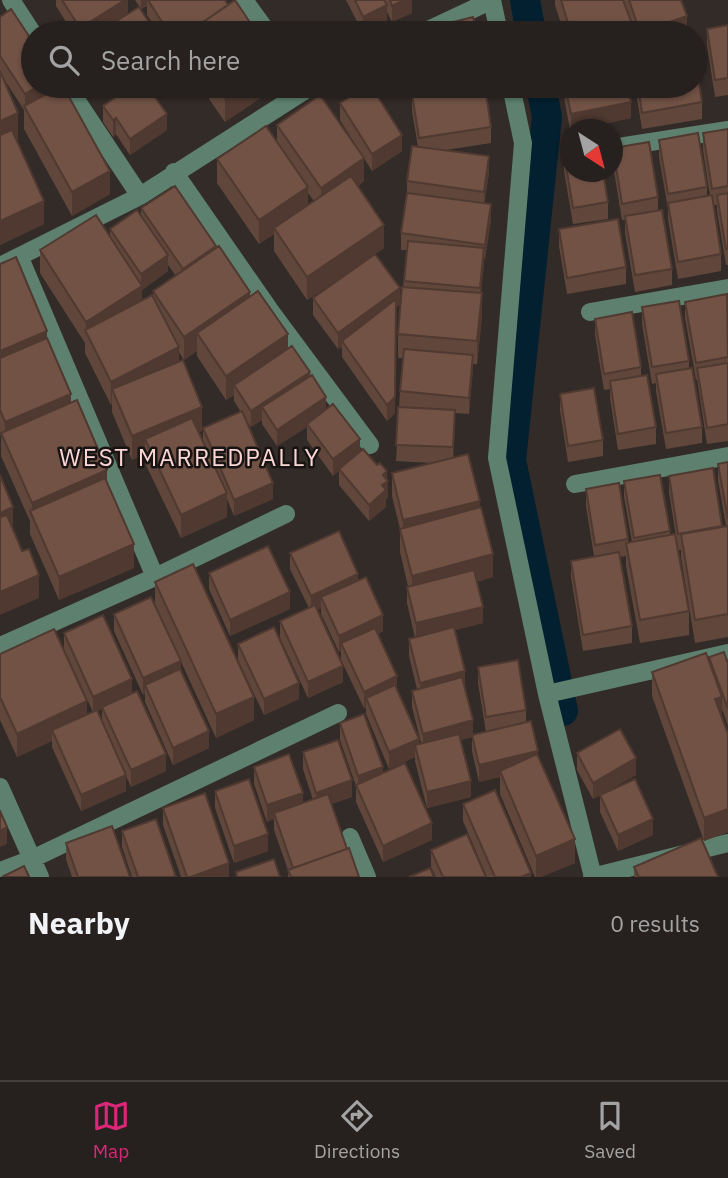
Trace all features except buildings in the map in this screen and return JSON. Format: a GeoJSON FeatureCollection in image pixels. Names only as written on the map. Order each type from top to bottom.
{"type":"FeatureCollection","features":[{"type":"Feature","properties":{"kind":"street"},"geometry":{"type":"LineString","coordinates":[[10,0],[24,21]]}},
{"type":"Feature","properties":{"kind":"street"},"geometry":{"type":"LineString","coordinates":[[244,0],[259,21]]}},
{"type":"Feature","properties":{"kind":"street"},"geometry":{"type":"LineString","coordinates":[[447,21],[492,0],[496,21]]}},
{"type":"Feature","properties":{"kind":"street"},"geometry":{"type":"LineString","coordinates":[[75,98],[140,196]]}},
{"type":"Feature","properties":{"kind":"street"},"geometry":{"type":"LineString","coordinates":[[0,266],[140,196],[290,98]]}},
{"type":"Feature","properties":{"kind":"street"},"geometry":{"type":"LineString","coordinates":[[514,98],[523,143],[497,458],[592,877],[728,843]]}},
{"type":"Feature","properties":{"kind":"street"},"geometry":{"type":"LineString","coordinates":[[623,146],[728,130]]}},
{"type":"Feature","properties":{"kind":"street"},"geometry":{"type":"LineString","coordinates":[[174,172],[269,309],[370,445]]}},
{"type":"Feature","properties":{"kind":"street"},"geometry":{"type":"LineString","coordinates":[[20,258],[155,577]]}},
{"type":"Feature","properties":{"kind":"street"},"geometry":{"type":"LineString","coordinates":[[590,312],[728,288]]}},
{"type":"Feature","properties":{"kind":"street"},"geometry":{"type":"LineString","coordinates":[[575,484],[728,456]]}},
{"type":"Feature","properties":{"kind":"street"},"geometry":{"type":"LineString","coordinates":[[0,646],[155,577],[286,514]]}},
{"type":"Feature","properties":{"kind":"street"},"geometry":{"type":"LineString","coordinates":[[550,693],[728,653]]}},
{"type":"Feature","properties":{"kind":"street"},"geometry":{"type":"LineString","coordinates":[[0,871],[32,859],[338,713]]}},
{"type":"Feature","properties":{"kind":"street"},"geometry":{"type":"LineString","coordinates":[[0,787],[40,877]]}},
{"type":"Feature","properties":{"kind":"street"},"geometry":{"type":"LineString","coordinates":[[350,837],[367,877]]}},
{"type":"Feature","properties":{"kind":"waterway"},"geometry":{"type":"LineString","coordinates":[[525,0],[529,21]]}},
{"type":"Feature","properties":{"kind":"waterway"},"geometry":{"type":"LineString","coordinates":[[543,98],[547,117],[511,460],[563,711]]}},
{"type":"Feature","properties":{"kind":"district","name":"WEST MARREDPALLY"},"geometry":{"type":"Point","coordinates":[190,457]}}]}
